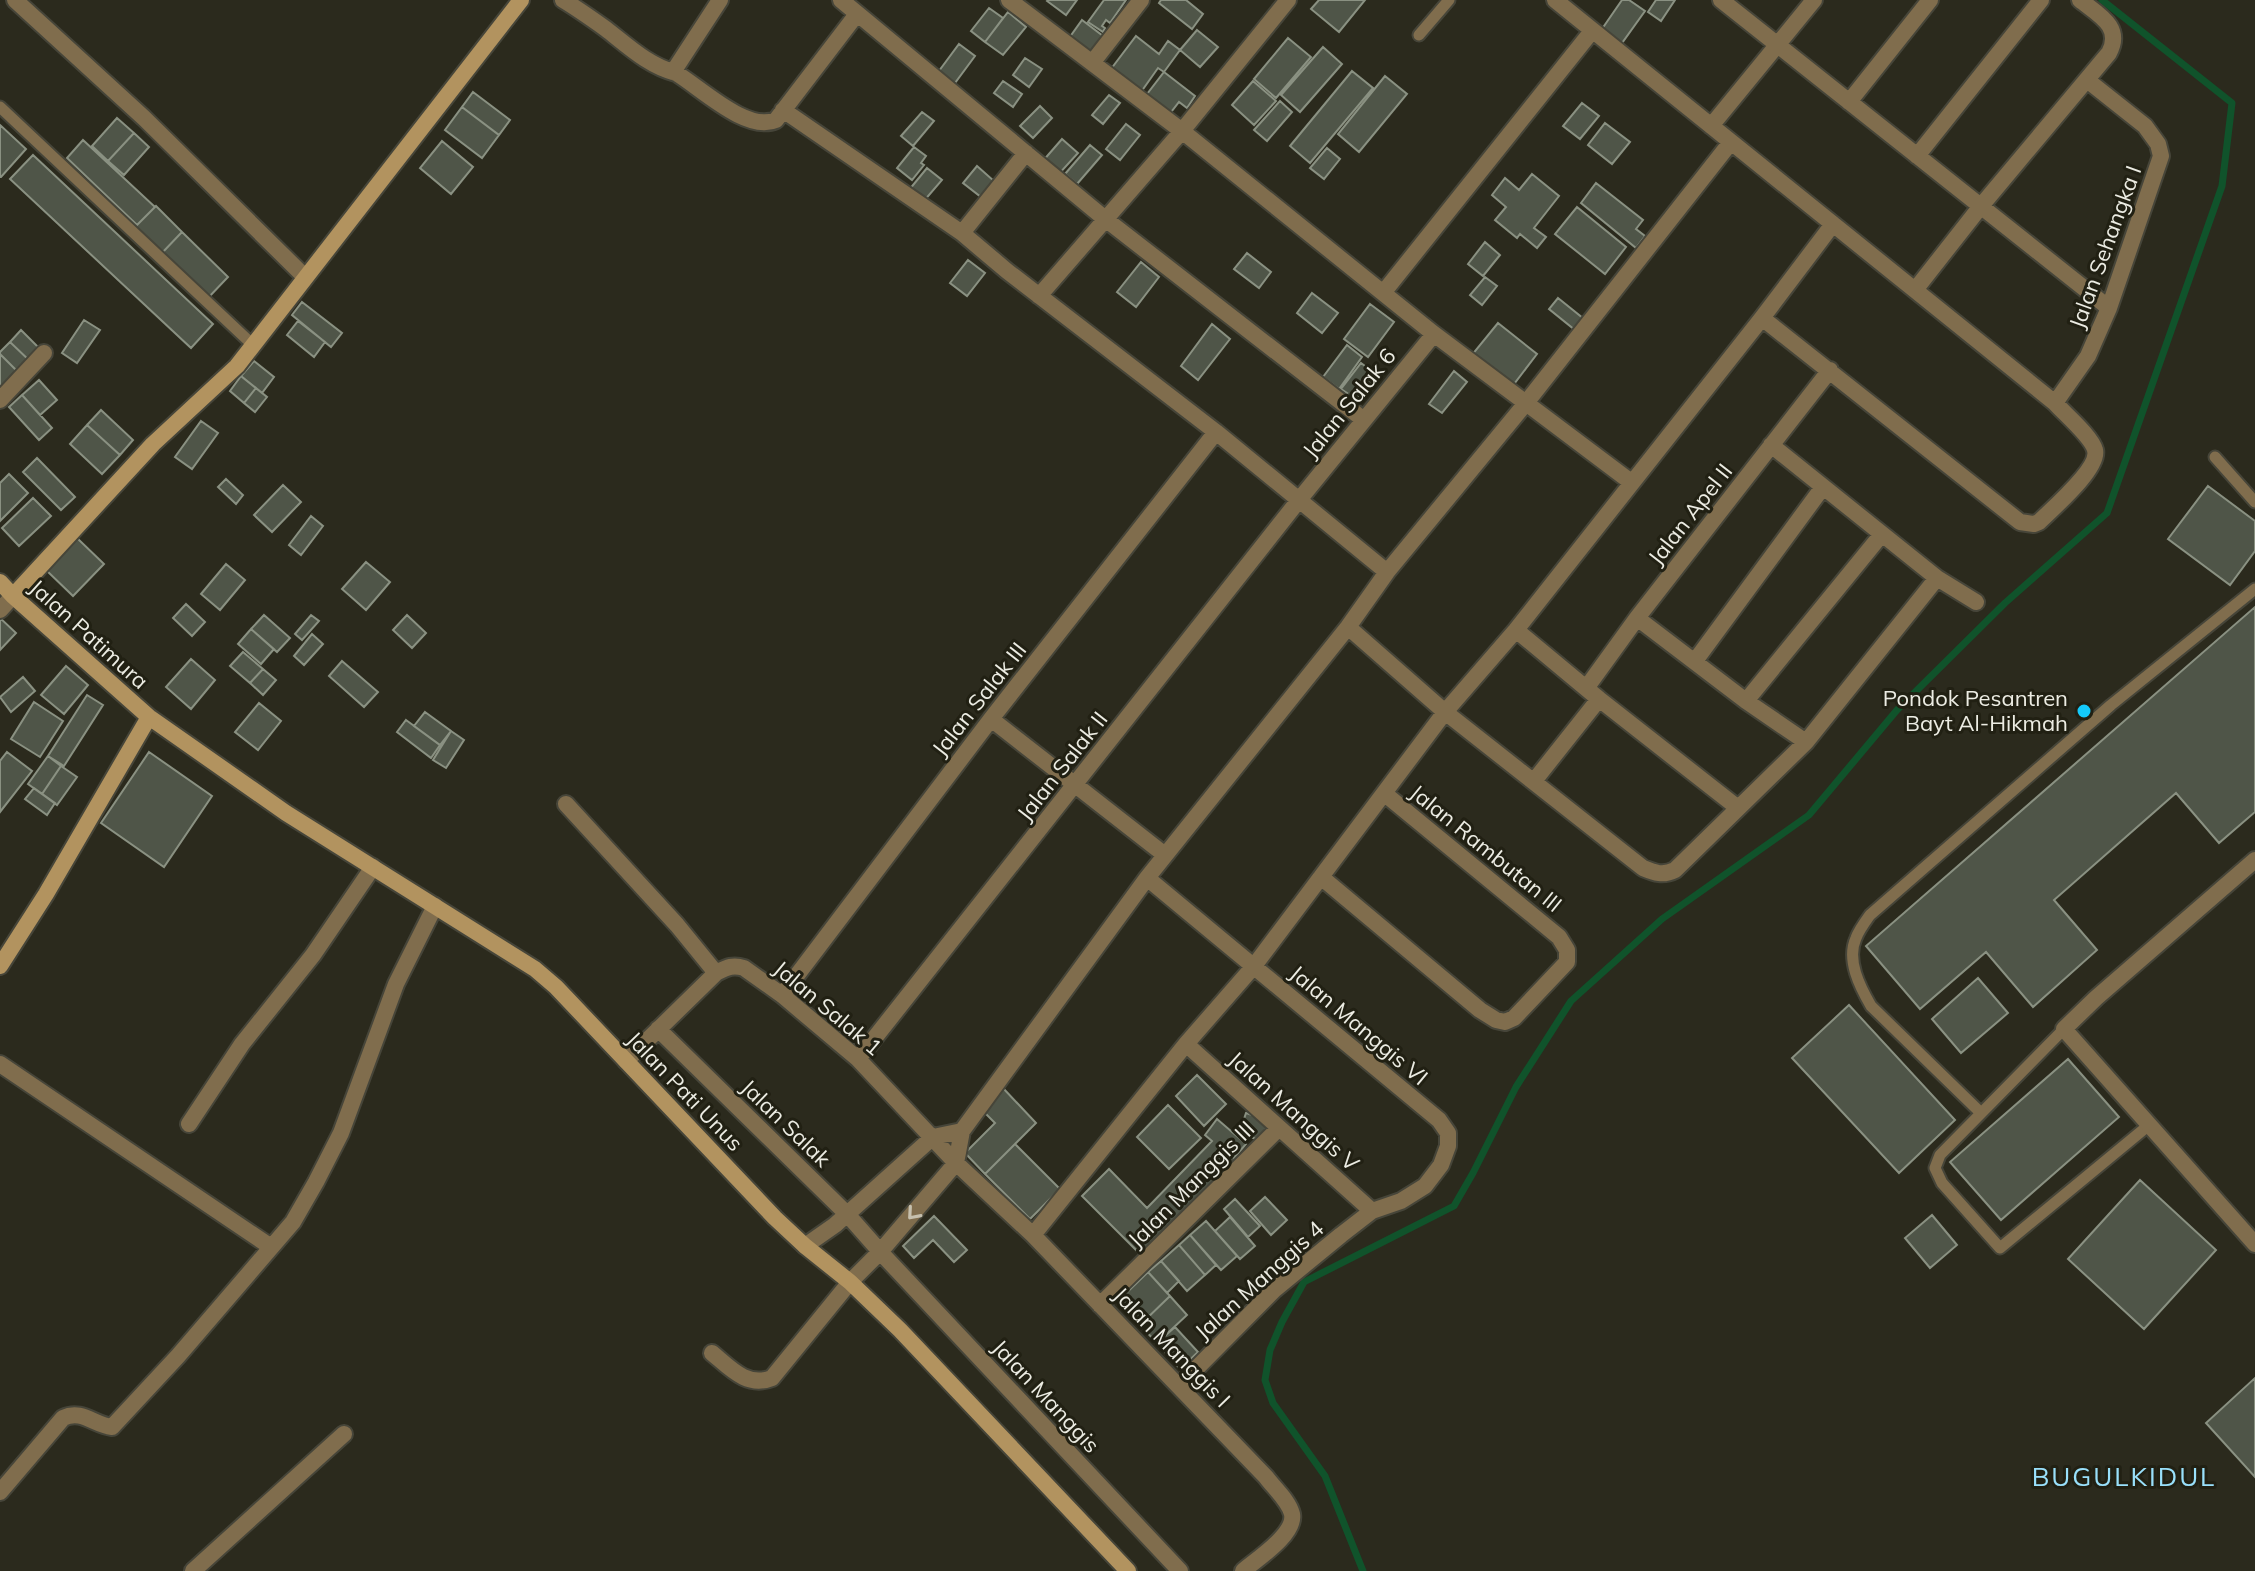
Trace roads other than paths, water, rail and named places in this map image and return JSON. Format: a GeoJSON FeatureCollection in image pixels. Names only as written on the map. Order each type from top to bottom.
{"type":"FeatureCollection","features":[{"type":"Feature","properties":{"kind":"main road"},"geometry":{"type":"LineString","coordinates":[[13,596],[153,444],[237,366],[521,0]]}},
{"type":"Feature","properties":{"kind":"main road","name":"Jalan Patimura"},"geometry":{"type":"LineString","coordinates":[[0,582],[149,717]]}},
{"type":"Feature","properties":{"kind":"main road"},"geometry":{"type":"LineString","coordinates":[[0,966],[46,894],[149,717]]}},
{"type":"Feature","properties":{"kind":"main road","name":"Jalan Pati Unus"},"geometry":{"type":"LineString","coordinates":[[149,717],[286,813],[535,969],[556,987],[642,1045],[775,1218],[805,1246],[864,1268],[900,1330],[1128,1571]]}},
{"type":"Feature","properties":{"kind":"street"},"geometry":{"type":"LineString","coordinates":[[15,0],[144,118],[305,277]]}},
{"type":"Feature","properties":{"kind":"street"},"geometry":{"type":"LineString","coordinates":[[673,72],[720,0]]}},
{"type":"Feature","properties":{"kind":"street"},"geometry":{"type":"LineString","coordinates":[[841,0],[1104,218],[1364,420]]}},
{"type":"Feature","properties":{"kind":"street"},"geometry":{"type":"LineString","coordinates":[[1009,0],[1182,131],[1434,334],[1631,482]]}},
{"type":"Feature","properties":{"kind":"street"},"geometry":{"type":"LineString","coordinates":[[1092,63],[1141,0]]}},
{"type":"Feature","properties":{"kind":"street"},"geometry":{"type":"LineString","coordinates":[[1039,296],[1182,131],[1288,0]]}},
{"type":"Feature","properties":{"kind":"street"},"geometry":{"type":"LineString","coordinates":[[1555,0],[2055,403],[2092,443],[2097,453],[2095,461],[2039,522],[2027,524],[2011,517],[1762,318]]}},
{"type":"Feature","properties":{"kind":"street"},"geometry":{"type":"LineString","coordinates":[[1721,0],[2109,308]]}},
{"type":"Feature","properties":{"kind":"street"},"geometry":{"type":"LineString","coordinates":[[1711,126],[1814,0]]}},
{"type":"Feature","properties":{"kind":"street"},"geometry":{"type":"LineString","coordinates":[[1849,102],[1930,0]]}},
{"type":"Feature","properties":{"kind":"street"},"geometry":{"type":"LineString","coordinates":[[1917,156],[2041,0]]}},
{"type":"Feature","properties":{"kind":"street"},"geometry":{"type":"LineString","coordinates":[[1915,290],[2109,53],[2115,38],[2104,19],[2080,0]]}},
{"type":"Feature","properties":{"kind":"street"},"geometry":{"type":"LineString","coordinates":[[569,1],[645,60],[673,72],[760,124],[776,120],[857,14]]}},
{"type":"Feature","properties":{"kind":"street"},"geometry":{"type":"LineString","coordinates":[[1383,293],[1592,31]]}},
{"type":"Feature","properties":{"kind":"street","name":"Jalan Sehangka I"},"geometry":{"type":"LineString","coordinates":[[2055,403],[2088,356],[2109,308],[2161,156],[2158,144],[2145,126],[2087,80]]}},
{"type":"Feature","properties":{"kind":"street"},"geometry":{"type":"LineString","coordinates":[[783,110],[962,233],[1216,432],[1387,572]]}},
{"type":"Feature","properties":{"kind":"street"},"geometry":{"type":"LineString","coordinates":[[712,1353],[741,1377],[762,1382],[772,1378],[956,1163],[962,1131],[1147,878],[1731,142]]}},
{"type":"Feature","properties":{"kind":"street"},"geometry":{"type":"LineString","coordinates":[[962,233],[1026,153]]}},
{"type":"Feature","properties":{"kind":"street"},"geometry":{"type":"LineString","coordinates":[[1033,1235],[1186,1044],[1254,966],[1445,712],[1516,630],[1833,224]]}},
{"type":"Feature","properties":{"kind":"street","name":"Jalan Salak 6"},"geometry":{"type":"LineString","coordinates":[[1299,500],[1434,334]]}},
{"type":"Feature","properties":{"kind":"street"},"geometry":{"type":"LineString","coordinates":[[0,400],[44,353]]}},
{"type":"Feature","properties":{"kind":"street","name":"Jalan Apel II"},"geometry":{"type":"LineString","coordinates":[[1587,687],[1830,370]]}},
{"type":"Feature","properties":{"kind":"street","name":"Jalan Salak III"},"geometry":{"type":"LineString","coordinates":[[782,995],[991,719],[1216,432]]}},
{"type":"Feature","properties":{"kind":"street"},"geometry":{"type":"LineString","coordinates":[[1771,445],[1937,578],[1976,602]]}},
{"type":"Feature","properties":{"kind":"street"},"geometry":{"type":"LineString","coordinates":[[1695,661],[1823,487]]}},
{"type":"Feature","properties":{"kind":"street","name":"Jalan Salak II"},"geometry":{"type":"LineString","coordinates":[[858,1059],[1299,500]]}},
{"type":"Feature","properties":{"kind":"street"},"geometry":{"type":"LineString","coordinates":[[1746,701],[1882,534]]}},
{"type":"Feature","properties":{"kind":"street"},"geometry":{"type":"LineString","coordinates":[[1348,627],[1445,712],[1643,868],[1666,874],[1675,870],[1806,742],[1937,578]]}},
{"type":"Feature","properties":{"kind":"street"},"geometry":{"type":"LineString","coordinates":[[0,610],[13,596]]}},
{"type":"Feature","properties":{"kind":"street"},"geometry":{"type":"LineString","coordinates":[[1637,618],[1746,701],[1806,742]]}},
{"type":"Feature","properties":{"kind":"street"},"geometry":{"type":"LineString","coordinates":[[1516,630],[1738,808]]}},
{"type":"Feature","properties":{"kind":"street"},"geometry":{"type":"LineString","coordinates":[[1534,781],[1599,699]]}},
{"type":"Feature","properties":{"kind":"street"},"geometry":{"type":"LineString","coordinates":[[991,719],[1165,855]]}},
{"type":"Feature","properties":{"kind":"street","name":"Jalan Rambutan III"},"geometry":{"type":"LineString","coordinates":[[1321,877],[1496,1020],[1505,1022],[1514,1018],[1567,962],[1567,950],[1559,937],[1385,794]]}},
{"type":"Feature","properties":{"kind":"street"},"geometry":{"type":"LineString","coordinates":[[566,804],[677,925],[716,973],[642,1045]]}},
{"type":"Feature","properties":{"kind":"street"},"geometry":{"type":"LineString","coordinates":[[2255,860],[2064,1029],[2255,1244]]}},
{"type":"Feature","properties":{"kind":"street"},"geometry":{"type":"LineString","coordinates":[[189,1124],[242,1044],[313,955],[373,867]]}},
{"type":"Feature","properties":{"kind":"street","name":"Jalan Manggis VI"},"geometry":{"type":"LineString","coordinates":[[1147,878],[1439,1120],[1448,1133],[1448,1146],[1441,1165],[1425,1186],[1401,1201],[1372,1211]]}},
{"type":"Feature","properties":{"kind":"street"},"geometry":{"type":"LineString","coordinates":[[0,1492],[63,1418],[82,1415],[112,1427],[178,1356],[293,1222],[341,1133],[396,984],[435,906]]}},
{"type":"Feature","properties":{"kind":"street","name":"Jalan Salak 1"},"geometry":{"type":"LineString","coordinates":[[716,973],[732,966],[744,968],[782,995],[858,1059],[956,1163]]}},
{"type":"Feature","properties":{"kind":"street","name":"Jalan Manggis V"},"geometry":{"type":"LineString","coordinates":[[1186,1044],[1372,1211]]}},
{"type":"Feature","properties":{"kind":"street","name":"Jalan Salak"},"geometry":{"type":"LineString","coordinates":[[642,1045],[835,1225],[864,1268]]}},
{"type":"Feature","properties":{"kind":"street"},"geometry":{"type":"LineString","coordinates":[[0,1064],[271,1247]]}},
{"type":"Feature","properties":{"kind":"street","name":"Jalan Manggis III"},"geometry":{"type":"LineString","coordinates":[[1100,1305],[1279,1128]]}},
{"type":"Feature","properties":{"kind":"street"},"geometry":{"type":"LineString","coordinates":[[805,1246],[835,1225],[933,1137],[962,1131]]}},
{"type":"Feature","properties":{"kind":"street","name":"Jalan Manggis I"},"geometry":{"type":"LineString","coordinates":[[956,1163],[1033,1235],[1266,1477],[1286,1502],[1292,1514],[1286,1534],[1243,1571]]}},
{"type":"Feature","properties":{"kind":"street","name":"Jalan Manggis 4"},"geometry":{"type":"LineString","coordinates":[[1179,1386],[1274,1290],[1372,1211]]}},
{"type":"Feature","properties":{"kind":"street","name":"Jalan Manggis"},"geometry":{"type":"LineString","coordinates":[[864,1268],[1180,1571]]}},
{"type":"Feature","properties":{"kind":"street"},"geometry":{"type":"LineString","coordinates":[[193,1571],[344,1434]]}},
{"type":"Feature","properties":{"kind":"lane"},"geometry":{"type":"LineString","coordinates":[[1419,35],[1449,0]]}},
{"type":"Feature","properties":{"kind":"lane"},"geometry":{"type":"LineString","coordinates":[[0,107],[253,345]]}},
{"type":"Feature","properties":{"kind":"lane"},"geometry":{"type":"LineString","coordinates":[[2215,457],[2255,502]]}},
{"type":"Feature","properties":{"kind":"lane"},"geometry":{"type":"LineString","coordinates":[[1981,1113],[1871,1006],[1859,984],[1853,960],[1854,940],[1870,915],[2111,705],[2255,589]]}},
{"type":"Feature","properties":{"kind":"lane"},"geometry":{"type":"LineString","coordinates":[[2064,1029],[1940,1155],[1935,1168],[1942,1183],[2000,1248],[2149,1125]]}},
{"type":"Feature","properties":{"kind":"waterway"},"geometry":{"type":"LineString","coordinates":[[1363,1571],[1325,1476],[1273,1403],[1265,1380],[1270,1350],[1304,1282],[1454,1206],[1516,1087],[1571,1001],[1662,919],[1809,815],[1897,710],[2005,603],[2107,513],[2222,186],[2232,103],[2102,0]]}},
{"type":"Feature","properties":{"kind":"place","name":"Pondok Pesantren Bayt Al-Hikmah"},"geometry":{"type":"Point","coordinates":[2084,711]}},
{"type":"Feature","properties":{"kind":"district","name":"BUGULKIDUL"},"geometry":{"type":"Point","coordinates":[2124,1477]}}]}
